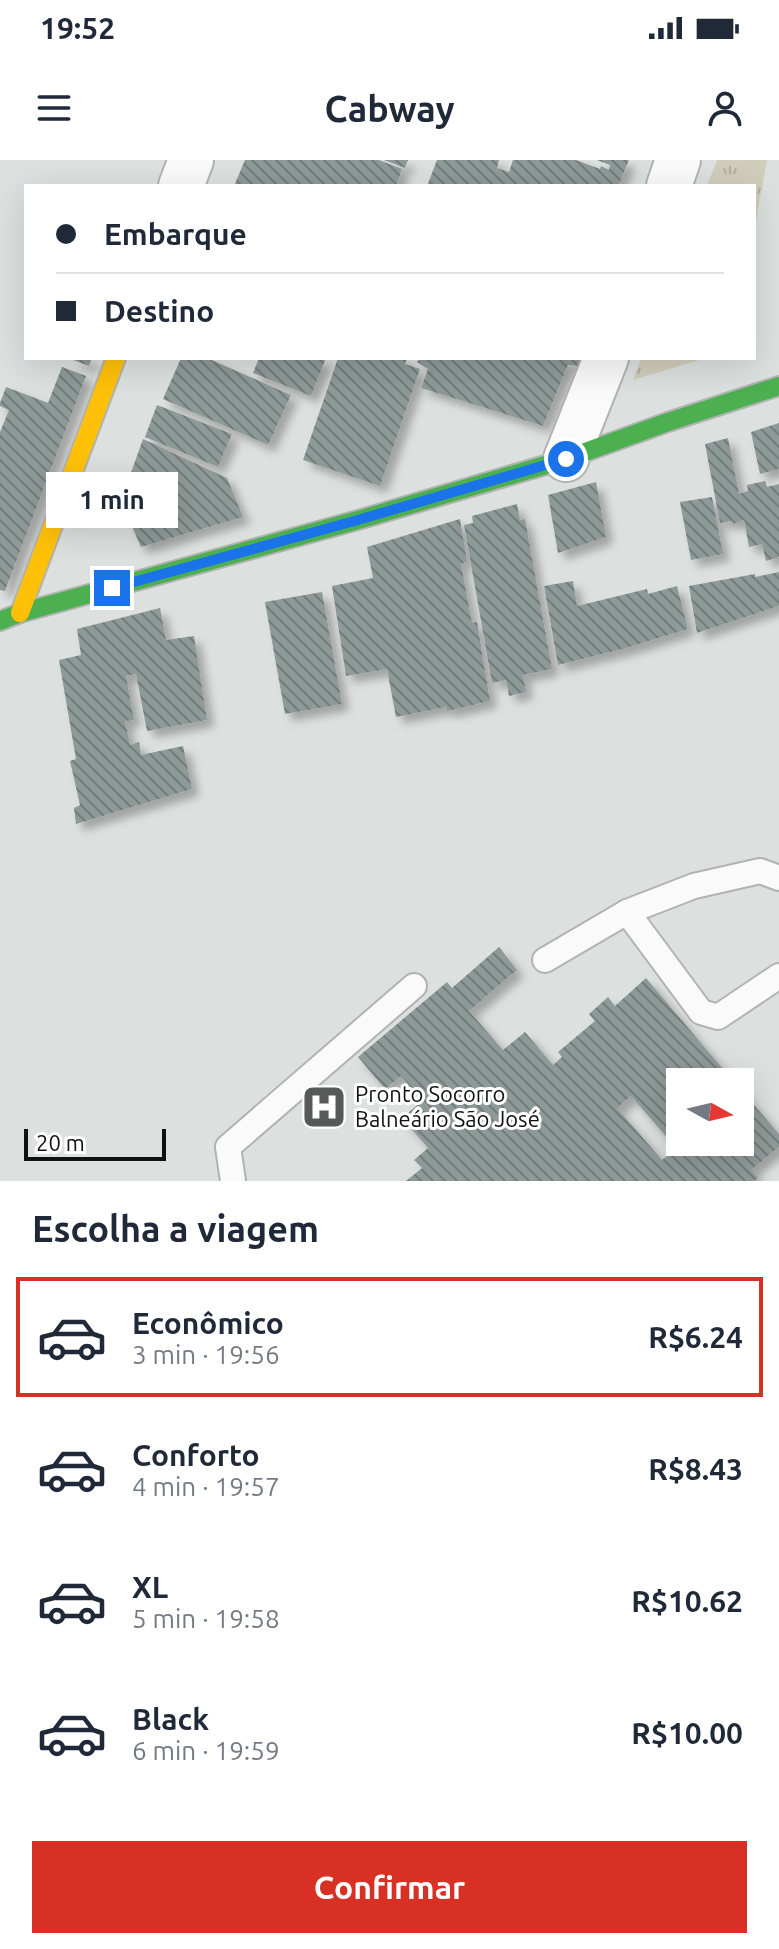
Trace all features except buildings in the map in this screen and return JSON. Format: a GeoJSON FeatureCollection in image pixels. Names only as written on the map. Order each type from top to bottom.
{"type":"FeatureCollection","features":[{"type":"Feature","properties":{"kind":"street"},"geometry":{"type":"LineString","coordinates":[[182,184],[191,160]]}},
{"type":"Feature","properties":{"kind":"street"},"geometry":{"type":"LineString","coordinates":[[670,184],[678,160]]}},
{"type":"Feature","properties":{"kind":"street"},"geometry":{"type":"LineString","coordinates":[[20,613],[115,360]]}},
{"type":"Feature","properties":{"kind":"street"},"geometry":{"type":"LineString","coordinates":[[566,459],[605,360]]}},
{"type":"Feature","properties":{"kind":"street"},"geometry":{"type":"LineString","coordinates":[[0,621],[566,459],[779,386]]}},
{"type":"Feature","properties":{"kind":"lane"},"geometry":{"type":"LineString","coordinates":[[545,960],[627,912],[694,886],[760,871],[779,878]]}},
{"type":"Feature","properties":{"kind":"lane"},"geometry":{"type":"LineString","coordinates":[[627,912],[701,1012],[718,1017],[779,976]]}},
{"type":"Feature","properties":{"kind":"lane"},"geometry":{"type":"LineString","coordinates":[[233,1181],[228,1147],[414,986]]}},
{"type":"Feature","properties":{"kind":"green space"},"geometry":{"type":"Polygon","coordinates":[[[717,160],[767,160],[756,221],[756,184],[708,184],[717,160]]]}},
{"type":"Feature","properties":{"kind":"green space"},"geometry":{"type":"Polygon","coordinates":[[[640,360],[699,360],[633,380],[640,360]]]}},
{"type":"Feature","properties":{"kind":"traffic: fast"},"geometry":{"type":"LineString","coordinates":[[0,621],[566,459],[779,386]]}},
{"type":"Feature","properties":{"kind":"traffic: slow"},"geometry":{"type":"LineString","coordinates":[[20,613],[115,360]]}},
{"type":"Feature","properties":{"kind":"place","name":"Pronto Socorro Balneário São José"},"geometry":{"type":"Point","coordinates":[324,1107]}},
{"type":"Feature","properties":{"kind":"route"},"geometry":{"type":"LineString","coordinates":[[112,588],[566,459]]}}]}
